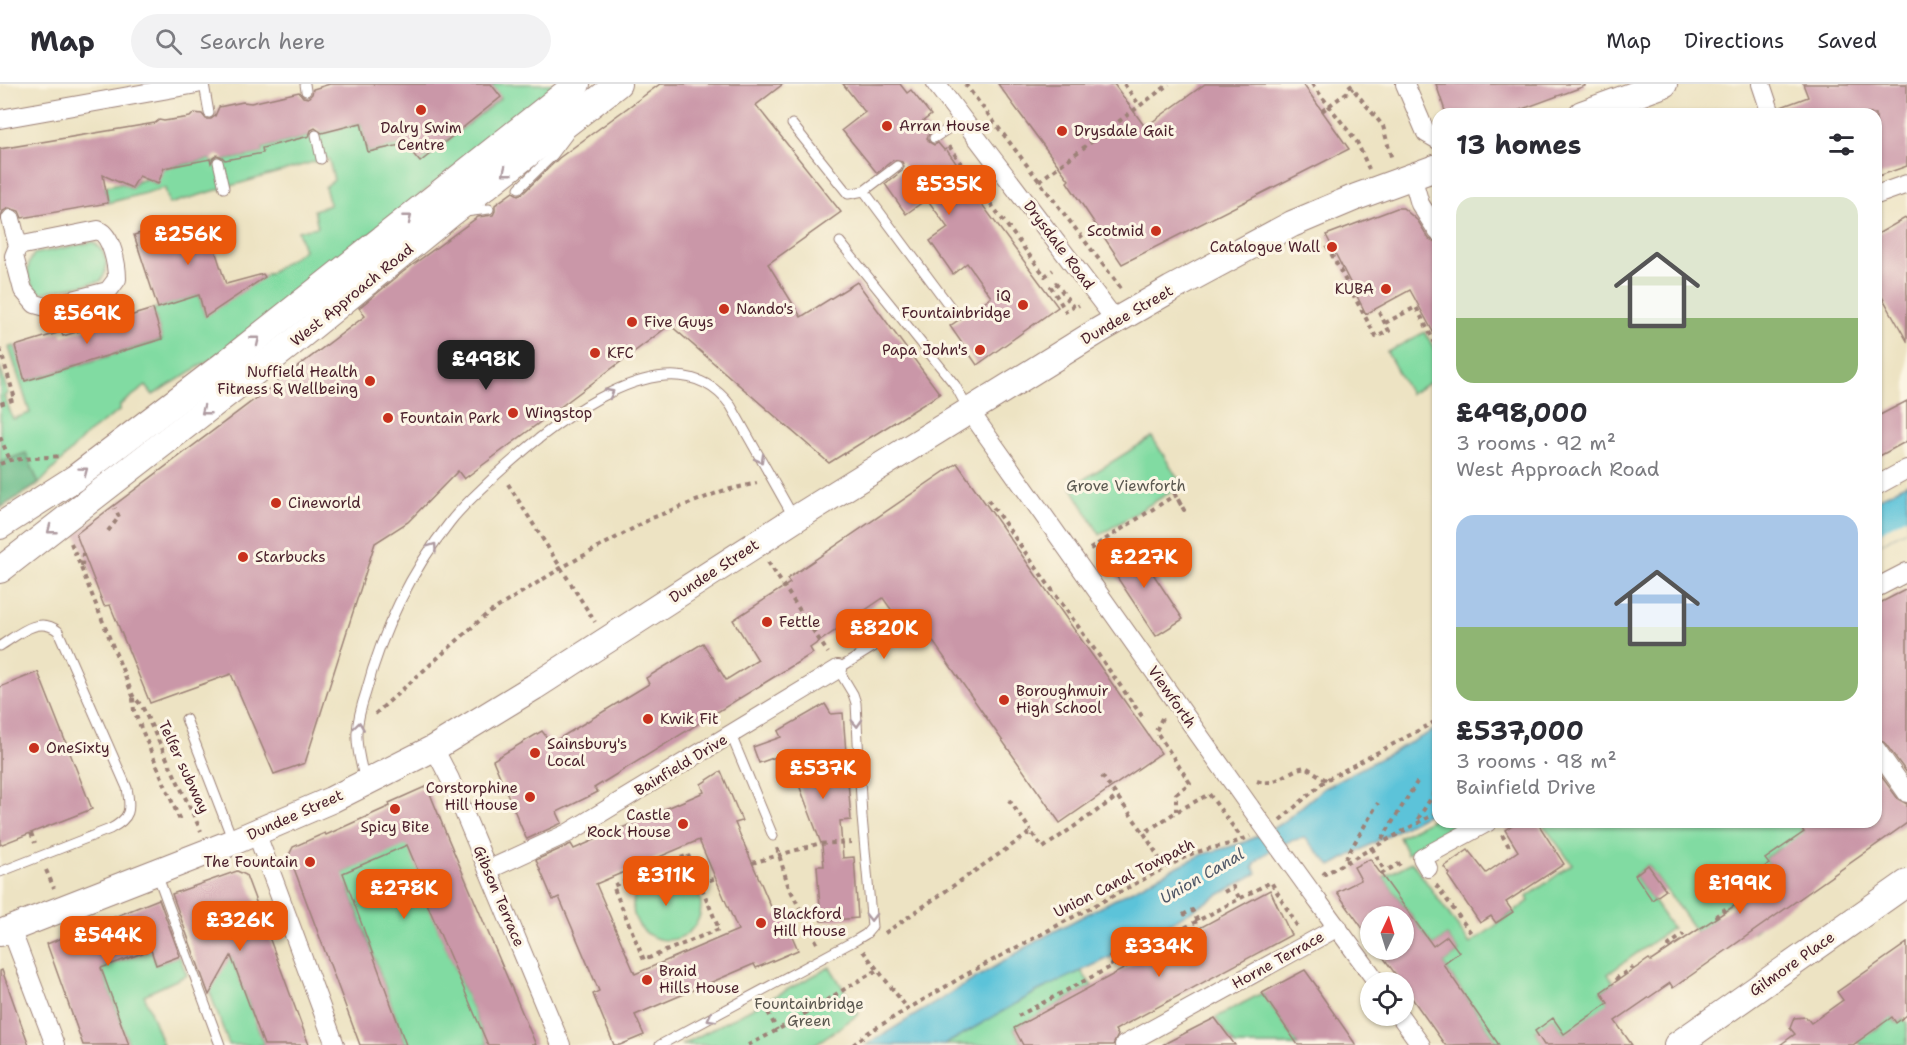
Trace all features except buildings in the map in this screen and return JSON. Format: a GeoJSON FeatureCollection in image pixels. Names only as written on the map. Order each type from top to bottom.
{"type":"FeatureCollection","features":[{"type":"Feature","properties":{"kind":"street"},"geometry":{"type":"LineString","coordinates":[[0,119],[197,84]]}},
{"type":"Feature","properties":{"kind":"street","name":"West Approach Road"},"geometry":{"type":"LineString","coordinates":[[0,525],[75,478],[222,366],[577,84]]}},
{"type":"Feature","properties":{"kind":"street","name":"West Approach Road"},"geometry":{"type":"LineString","coordinates":[[0,570],[291,344],[452,213],[618,84]]}},
{"type":"Feature","properties":{"kind":"street","name":"Drysdale Road"},"geometry":{"type":"LineString","coordinates":[[936,84],[1127,315]]}},
{"type":"Feature","properties":{"kind":"street"},"geometry":{"type":"LineString","coordinates":[[1404,84],[1426,133],[1432,136]]}},
{"type":"Feature","properties":{"kind":"street"},"geometry":{"type":"LineString","coordinates":[[1598,108],[1664,84]]}},
{"type":"Feature","properties":{"kind":"street"},"geometry":{"type":"LineString","coordinates":[[1761,84],[1769,108]]}},
{"type":"Feature","properties":{"kind":"street","name":"Dundee Street"},"geometry":{"type":"LineString","coordinates":[[6,931],[256,832],[366,783],[434,748],[969,410],[1127,315],[1293,224],[1432,169]]}},
{"type":"Feature","properties":{"kind":"street"},"geometry":{"type":"LineString","coordinates":[[1396,182],[1420,204],[1432,223]]}},
{"type":"Feature","properties":{"kind":"street"},"geometry":{"type":"LineString","coordinates":[[1882,193],[1907,184]]}},
{"type":"Feature","properties":{"kind":"street"},"geometry":{"type":"LineString","coordinates":[[11,219],[18,246],[14,256],[23,290],[30,300],[39,306],[46,307],[108,291],[117,279],[109,240],[103,232],[98,230],[18,246]]}},
{"type":"Feature","properties":{"kind":"street","name":"Viewforth"},"geometry":{"type":"LineString","coordinates":[[969,410],[1172,698],[1370,972]]}},
{"type":"Feature","properties":{"kind":"street"},"geometry":{"type":"LineString","coordinates":[[1882,483],[1907,469]]}},
{"type":"Feature","properties":{"kind":"street"},"geometry":{"type":"LineString","coordinates":[[1882,585],[1907,572]]}},
{"type":"Feature","properties":{"kind":"street","name":"Bainfield Drive"},"geometry":{"type":"LineString","coordinates":[[488,870],[568,833],[838,669]]}},
{"type":"Feature","properties":{"kind":"street","name":"Gibson Terrace"},"geometry":{"type":"LineString","coordinates":[[434,748],[450,778],[561,1045]]}},
{"type":"Feature","properties":{"kind":"street"},"geometry":{"type":"LineString","coordinates":[[1882,758],[1907,793]]}},
{"type":"Feature","properties":{"kind":"street"},"geometry":{"type":"LineString","coordinates":[[1428,868],[1422,858],[1477,828]]}},
{"type":"Feature","properties":{"kind":"street"},"geometry":{"type":"LineString","coordinates":[[256,832],[335,1045]]}},
{"type":"Feature","properties":{"kind":"street","name":"Gilmore Place"},"geometry":{"type":"LineString","coordinates":[[1677,1045],[1907,883]]}},
{"type":"Feature","properties":{"kind":"street","name":"Horne Terrace"},"geometry":{"type":"LineString","coordinates":[[1124,1045],[1338,927]]}},
{"type":"Feature","properties":{"kind":"street"},"geometry":{"type":"LineString","coordinates":[[6,931],[55,1045]]}},
{"type":"Feature","properties":{"kind":"street"},"geometry":{"type":"LineString","coordinates":[[1407,1026],[1421,1045]]}},
{"type":"Feature","properties":{"kind":"lane"},"geometry":{"type":"LineString","coordinates":[[204,84],[209,113]]}},
{"type":"Feature","properties":{"kind":"lane"},"geometry":{"type":"LineString","coordinates":[[519,188],[553,154],[585,111]]}},
{"type":"Feature","properties":{"kind":"lane"},"geometry":{"type":"LineString","coordinates":[[934,138],[963,119]]}},
{"type":"Feature","properties":{"kind":"lane"},"geometry":{"type":"LineString","coordinates":[[792,124],[848,194],[864,191],[897,166]]}},
{"type":"Feature","properties":{"kind":"lane"},"geometry":{"type":"LineString","coordinates":[[316,135],[321,159]]}},
{"type":"Feature","properties":{"kind":"lane"},"geometry":{"type":"LineString","coordinates":[[218,162],[224,188]]}},
{"type":"Feature","properties":{"kind":"lane"},"geometry":{"type":"LineString","coordinates":[[864,191],[951,308]]}},
{"type":"Feature","properties":{"kind":"lane"},"geometry":{"type":"LineString","coordinates":[[452,213],[489,209]]}},
{"type":"Feature","properties":{"kind":"lane"},"geometry":{"type":"LineString","coordinates":[[840,242],[955,385],[969,410]]}},
{"type":"Feature","properties":{"kind":"lane"},"geometry":{"type":"LineString","coordinates":[[366,783],[358,753],[357,731],[379,651],[411,580],[451,520],[500,472],[558,424],[615,390],[634,382],[670,376],[702,381],[722,394],[731,406],[795,519]]}},
{"type":"Feature","properties":{"kind":"lane"},"geometry":{"type":"LineString","coordinates":[[0,646],[40,623],[58,631],[127,788],[130,808],[121,823],[110,829],[0,872]]}},
{"type":"Feature","properties":{"kind":"lane"},"geometry":{"type":"LineString","coordinates":[[660,1045],[869,931],[872,921],[862,817],[856,703],[838,669],[894,634]]}},
{"type":"Feature","properties":{"kind":"lane"},"geometry":{"type":"LineString","coordinates":[[186,719],[222,846]]}},
{"type":"Feature","properties":{"kind":"lane"},"geometry":{"type":"LineString","coordinates":[[731,735],[773,836]]}},
{"type":"Feature","properties":{"kind":"lane"},"geometry":{"type":"LineString","coordinates":[[156,872],[220,1045]]}},
{"type":"Feature","properties":{"kind":"path"},"geometry":{"type":"LineString","coordinates":[[965,84],[1039,181],[1127,315]]}},
{"type":"Feature","properties":{"kind":"path"},"geometry":{"type":"LineString","coordinates":[[1124,84],[1140,106]]}},
{"type":"Feature","properties":{"kind":"path"},"geometry":{"type":"LineString","coordinates":[[1039,181],[1169,84]]}},
{"type":"Feature","properties":{"kind":"path"},"geometry":{"type":"LineString","coordinates":[[1312,84],[1357,142],[1396,182]]}},
{"type":"Feature","properties":{"kind":"path"},"geometry":{"type":"LineString","coordinates":[[1349,84],[1383,126],[1396,182]]}},
{"type":"Feature","properties":{"kind":"path"},"geometry":{"type":"LineString","coordinates":[[1322,111],[1353,88]]}},
{"type":"Feature","properties":{"kind":"path"},"geometry":{"type":"LineString","coordinates":[[957,141],[948,146],[969,175],[1045,276],[1053,270]]}},
{"type":"Feature","properties":{"kind":"path"},"geometry":{"type":"LineString","coordinates":[[969,175],[978,169]]}},
{"type":"Feature","properties":{"kind":"path"},"geometry":{"type":"LineString","coordinates":[[1327,246],[1376,337],[1389,331],[1377,308]]}},
{"type":"Feature","properties":{"kind":"path"},"geometry":{"type":"LineString","coordinates":[[1067,313],[1051,287],[1056,283],[1074,308],[1079,305]]}},
{"type":"Feature","properties":{"kind":"path"},"geometry":{"type":"LineString","coordinates":[[1385,323],[1416,307],[1432,338]]}},
{"type":"Feature","properties":{"kind":"path"},"geometry":{"type":"LineString","coordinates":[[0,349],[15,399],[0,404]]}},
{"type":"Feature","properties":{"kind":"path"},"geometry":{"type":"LineString","coordinates":[[0,437],[10,460]]}},
{"type":"Feature","properties":{"kind":"path"},"geometry":{"type":"LineString","coordinates":[[0,464],[10,460],[59,458],[67,453]]}},
{"type":"Feature","properties":{"kind":"path"},"geometry":{"type":"LineString","coordinates":[[500,472],[607,640]]}},
{"type":"Feature","properties":{"kind":"path"},"geometry":{"type":"LineString","coordinates":[[357,731],[487,614],[561,568],[652,518],[722,491],[772,480]]}},
{"type":"Feature","properties":{"kind":"path"},"geometry":{"type":"LineString","coordinates":[[1074,559],[1175,495],[1184,510],[1168,482]]}},
{"type":"Feature","properties":{"kind":"path"},"geometry":{"type":"LineString","coordinates":[[988,500],[1144,719]]}},
{"type":"Feature","properties":{"kind":"path"},"geometry":{"type":"LineString","coordinates":[[108,531],[119,517]]}},
{"type":"Feature","properties":{"kind":"path","name":"Telfer subway"},"geometry":{"type":"LineString","coordinates":[[71,542],[133,696],[134,711],[181,823]]}},
{"type":"Feature","properties":{"kind":"path"},"geometry":{"type":"LineString","coordinates":[[756,544],[838,669]]}},
{"type":"Feature","properties":{"kind":"path"},"geometry":{"type":"LineString","coordinates":[[82,567],[84,552]]}},
{"type":"Feature","properties":{"kind":"path","name":"Telfer subway"},"geometry":{"type":"LineString","coordinates":[[133,696],[142,706],[222,846]]}},
{"type":"Feature","properties":{"kind":"path"},"geometry":{"type":"LineString","coordinates":[[1172,698],[1156,731],[1190,783],[1176,794],[1176,812]]}},
{"type":"Feature","properties":{"kind":"path"},"geometry":{"type":"LineString","coordinates":[[1275,823],[1326,780],[1432,723]]}},
{"type":"Feature","properties":{"kind":"path"},"geometry":{"type":"LineString","coordinates":[[1254,779],[1263,784],[1271,783],[1306,767],[1326,780]]}},
{"type":"Feature","properties":{"kind":"path"},"geometry":{"type":"LineString","coordinates":[[1102,776],[1144,833],[1165,868]]}},
{"type":"Feature","properties":{"kind":"path"},"geometry":{"type":"LineString","coordinates":[[1382,838],[1417,782]]}},
{"type":"Feature","properties":{"kind":"path"},"geometry":{"type":"LineString","coordinates":[[1144,833],[1209,794],[1243,840]]}},
{"type":"Feature","properties":{"kind":"path"},"geometry":{"type":"LineString","coordinates":[[1009,800],[1043,848],[1116,797]]}},
{"type":"Feature","properties":{"kind":"path"},"geometry":{"type":"LineString","coordinates":[[1418,819],[1432,797]]}},
{"type":"Feature","properties":{"kind":"path"},"geometry":{"type":"LineString","coordinates":[[1345,859],[1378,803]]}},
{"type":"Feature","properties":{"kind":"path"},"geometry":{"type":"LineString","coordinates":[[1318,865],[1325,874],[1432,815]]}},
{"type":"Feature","properties":{"kind":"path","name":"Union Canal Towpath"},"geometry":{"type":"LineString","coordinates":[[853,1045],[869,1032],[967,974],[1165,868],[1200,851],[1243,840],[1259,831]]}},
{"type":"Feature","properties":{"kind":"path"},"geometry":{"type":"LineString","coordinates":[[898,924],[1031,832]]}},
{"type":"Feature","properties":{"kind":"path"},"geometry":{"type":"LineString","coordinates":[[773,836],[798,909],[821,950]]}},
{"type":"Feature","properties":{"kind":"path"},"geometry":{"type":"LineString","coordinates":[[752,862],[817,844],[857,841]]}},
{"type":"Feature","properties":{"kind":"path"},"geometry":{"type":"LineString","coordinates":[[1372,848],[1385,872]]}},
{"type":"Feature","properties":{"kind":"path"},"geometry":{"type":"LineString","coordinates":[[688,855],[701,883],[719,929],[644,960],[613,886],[688,855]]}},
{"type":"Feature","properties":{"kind":"path"},"geometry":{"type":"LineString","coordinates":[[1428,868],[1429,875],[1471,933]]}},
{"type":"Feature","properties":{"kind":"path"},"geometry":{"type":"LineString","coordinates":[[701,883],[716,878]]}},
{"type":"Feature","properties":{"kind":"path"},"geometry":{"type":"LineString","coordinates":[[1018,1016],[1271,882],[1308,943]]}},
{"type":"Feature","properties":{"kind":"path"},"geometry":{"type":"LineString","coordinates":[[1224,891],[1233,886],[1240,898]]}},
{"type":"Feature","properties":{"kind":"path"},"geometry":{"type":"LineString","coordinates":[[1717,917],[1729,906]]}},
{"type":"Feature","properties":{"kind":"path"},"geometry":{"type":"LineString","coordinates":[[1183,915],[1192,910],[1198,921]]}},
{"type":"Feature","properties":{"kind":"path"},"geometry":{"type":"LineString","coordinates":[[1142,939],[1154,932],[1159,942]]}},
{"type":"Feature","properties":{"kind":"path"},"geometry":{"type":"LineString","coordinates":[[1670,947],[1669,945],[1684,934]]}},
{"type":"Feature","properties":{"kind":"path"},"geometry":{"type":"LineString","coordinates":[[856,940],[876,971],[908,1009]]}},
{"type":"Feature","properties":{"kind":"path"},"geometry":{"type":"LineString","coordinates":[[1113,966],[1108,958],[1117,953]]}},
{"type":"Feature","properties":{"kind":"path"},"geometry":{"type":"LineString","coordinates":[[1618,980],[1617,978],[1633,967]]}},
{"type":"Feature","properties":{"kind":"path"},"geometry":{"type":"LineString","coordinates":[[748,1045],[876,971]]}},
{"type":"Feature","properties":{"kind":"path"},"geometry":{"type":"LineString","coordinates":[[758,993],[777,1030]]}},
{"type":"Feature","properties":{"kind":"green space"},"geometry":{"type":"Polygon","coordinates":[[[491,84],[560,84],[218,355],[153,395],[146,386],[120,405],[120,410],[87,434],[39,484],[0,508],[0,367],[8,394],[4,396],[13,419],[30,413],[9,347],[15,346],[26,381],[162,340],[153,309],[199,295],[205,316],[304,250],[298,231],[318,227],[314,210],[330,205],[325,187],[334,180],[327,158],[169,204],[165,188],[108,203],[105,186],[121,183],[132,188],[136,182],[146,179],[157,184],[160,169],[210,159],[212,163],[262,153],[262,148],[361,123],[368,152],[405,144],[420,162],[501,98],[491,84]]]}},
{"type":"Feature","properties":{"kind":"green space"},"geometry":{"type":"Polygon","coordinates":[[[93,242],[101,250],[106,260],[106,270],[101,281],[41,293],[36,289],[28,275],[34,254],[93,242]]]}},
{"type":"Feature","properties":{"kind":"green space"},"geometry":{"type":"Polygon","coordinates":[[[1425,332],[1432,345],[1432,381],[1410,394],[1387,352],[1425,332]]]}},
{"type":"Feature","properties":{"kind":"green space","name":"Grove Viewforth"},"geometry":{"type":"Polygon","coordinates":[[[1152,437],[1182,485],[1100,535],[1071,487],[1152,437]]]}},
{"type":"Feature","properties":{"kind":"green space"},"geometry":{"type":"Polygon","coordinates":[[[26,453],[39,484],[0,508],[0,462],[26,453]]]}},
{"type":"Feature","properties":{"kind":"green space"},"geometry":{"type":"Polygon","coordinates":[[[1432,819],[1432,828],[1454,828],[1407,854],[1399,837],[1432,819]]]}},
{"type":"Feature","properties":{"kind":"green space"},"geometry":{"type":"Polygon","coordinates":[[[1545,828],[1801,828],[1809,839],[1786,855],[1780,848],[1765,858],[1773,871],[1737,897],[1758,928],[1753,932],[1732,902],[1714,914],[1716,918],[1715,958],[1648,865],[1635,875],[1672,928],[1608,974],[1614,983],[1601,992],[1619,1018],[1564,1034],[1553,1018],[1535,1031],[1544,1045],[1499,1045],[1443,964],[1459,952],[1447,936],[1433,946],[1414,920],[1414,906],[1404,906],[1383,877],[1412,862],[1470,944],[1529,901],[1527,897],[1572,864],[1545,828]]]}},
{"type":"Feature","properties":{"kind":"green space"},"geometry":{"type":"Polygon","coordinates":[[[412,841],[429,897],[426,900],[488,1045],[406,1045],[348,886],[336,876],[412,841]]]}},
{"type":"Feature","properties":{"kind":"green space"},"geometry":{"type":"Polygon","coordinates":[[[660,872],[674,872],[686,877],[696,887],[701,906],[696,925],[686,935],[674,940],[660,940],[648,935],[638,925],[633,913],[633,899],[638,887],[648,877],[660,872]]]}},
{"type":"Feature","properties":{"kind":"green space"},"geometry":{"type":"Polygon","coordinates":[[[151,950],[156,965],[179,956],[187,975],[144,995],[163,1045],[129,1045],[101,968],[151,950]]]}},
{"type":"Feature","properties":{"kind":"green space"},"geometry":{"type":"Polygon","coordinates":[[[231,955],[264,1045],[229,1045],[209,990],[231,955]]]}},
{"type":"Feature","properties":{"kind":"green space","name":"Fountainbridge Green"},"geometry":{"type":"Polygon","coordinates":[[[830,967],[859,1014],[814,1045],[682,1045],[830,967]]]}},
{"type":"Feature","properties":{"kind":"green space"},"geometry":{"type":"Polygon","coordinates":[[[1081,971],[1092,986],[1014,1028],[1023,1045],[944,1045],[1038,991],[1081,971]]]}},
{"type":"Feature","properties":{"kind":"green space"},"geometry":{"type":"Polygon","coordinates":[[[1262,993],[1298,1045],[1235,1045],[1215,1018],[1262,993]]]}},
{"type":"Feature","properties":{"kind":"green space"},"geometry":{"type":"Polygon","coordinates":[[[1878,1016],[1892,1017],[1896,1023],[1903,1018],[1907,1023],[1907,1045],[1860,1045],[1847,1028],[1860,1019],[1871,1033],[1883,1024],[1878,1016]]]}},
{"type":"Feature","properties":{"kind":"water"},"geometry":{"type":"Polygon","coordinates":[[[1907,483],[1907,529],[1882,542],[1882,497],[1907,483]]]}},
{"type":"Feature","properties":{"kind":"water","name":"Union Canal"},"geometry":{"type":"Polygon","coordinates":[[[1432,731],[1432,811],[1331,866],[1305,838],[1276,848],[1256,862],[1253,867],[1257,873],[1109,958],[1038,991],[944,1045],[866,1045],[1040,939],[1176,867],[1204,854],[1243,843],[1281,824],[1324,788],[1432,731]]]}},
{"type":"Feature","properties":{"kind":"pier"},"geometry":{"type":"Polygon","coordinates":[[[1907,517],[1907,529],[1882,542],[1882,531],[1907,517]]]}},
{"type":"Feature","properties":{"kind":"place","name":"Dalry Swim Centre"},"geometry":{"type":"Point","coordinates":[421,110]}},
{"type":"Feature","properties":{"kind":"place","name":"Arran House"},"geometry":{"type":"Point","coordinates":[887,126]}},
{"type":"Feature","properties":{"kind":"place","name":"Drysdale Gait"},"geometry":{"type":"Point","coordinates":[1062,131]}},
{"type":"Feature","properties":{"kind":"place","name":"Scotmid"},"geometry":{"type":"Point","coordinates":[1156,231]}},
{"type":"Feature","properties":{"kind":"place","name":"Catalogue Wall"},"geometry":{"type":"Point","coordinates":[1332,247]}},
{"type":"Feature","properties":{"kind":"place","name":"KUBA"},"geometry":{"type":"Point","coordinates":[1386,289]}},
{"type":"Feature","properties":{"kind":"place","name":"iQ Fountainbridge"},"geometry":{"type":"Point","coordinates":[1023,305]}},
{"type":"Feature","properties":{"kind":"place","name":"Nando's"},"geometry":{"type":"Point","coordinates":[724,309]}},
{"type":"Feature","properties":{"kind":"place","name":"Five Guys"},"geometry":{"type":"Point","coordinates":[632,322]}},
{"type":"Feature","properties":{"kind":"place","name":"Papa John's"},"geometry":{"type":"Point","coordinates":[980,350]}},
{"type":"Feature","properties":{"kind":"place","name":"KFC"},"geometry":{"type":"Point","coordinates":[595,353]}},
{"type":"Feature","properties":{"kind":"place","name":"Nuffield Health Fitness & Wellbeing"},"geometry":{"type":"Point","coordinates":[370,381]}},
{"type":"Feature","properties":{"kind":"place","name":"Wingstop"},"geometry":{"type":"Point","coordinates":[513,413]}},
{"type":"Feature","properties":{"kind":"place","name":"Fountain Park"},"geometry":{"type":"Point","coordinates":[388,418]}},
{"type":"Feature","properties":{"kind":"place","name":"Cineworld"},"geometry":{"type":"Point","coordinates":[276,503]}},
{"type":"Feature","properties":{"kind":"place","name":"Starbucks"},"geometry":{"type":"Point","coordinates":[243,557]}},
{"type":"Feature","properties":{"kind":"place","name":"Fettle"},"geometry":{"type":"Point","coordinates":[767,622]}},
{"type":"Feature","properties":{"kind":"place","name":"Boroughmuir High School"},"geometry":{"type":"Point","coordinates":[1004,700]}},
{"type":"Feature","properties":{"kind":"place","name":"Kwik Fit"},"geometry":{"type":"Point","coordinates":[648,719]}},
{"type":"Feature","properties":{"kind":"place","name":"OneSixty"},"geometry":{"type":"Point","coordinates":[34,748]}},
{"type":"Feature","properties":{"kind":"place","name":"Sainsbury's Local"},"geometry":{"type":"Point","coordinates":[535,753]}},
{"type":"Feature","properties":{"kind":"place","name":"Corstorphine Hill House"},"geometry":{"type":"Point","coordinates":[530,797]}},
{"type":"Feature","properties":{"kind":"place","name":"Spicy Bite"},"geometry":{"type":"Point","coordinates":[395,809]}},
{"type":"Feature","properties":{"kind":"place","name":"Castle Rock House"},"geometry":{"type":"Point","coordinates":[683,824]}},
{"type":"Feature","properties":{"kind":"place","name":"The Fountain"},"geometry":{"type":"Point","coordinates":[310,862]}},
{"type":"Feature","properties":{"kind":"place","name":"Blackford Hill House"},"geometry":{"type":"Point","coordinates":[761,923]}},
{"type":"Feature","properties":{"kind":"place","name":"Braid Hills House"},"geometry":{"type":"Point","coordinates":[647,980]}}]}
